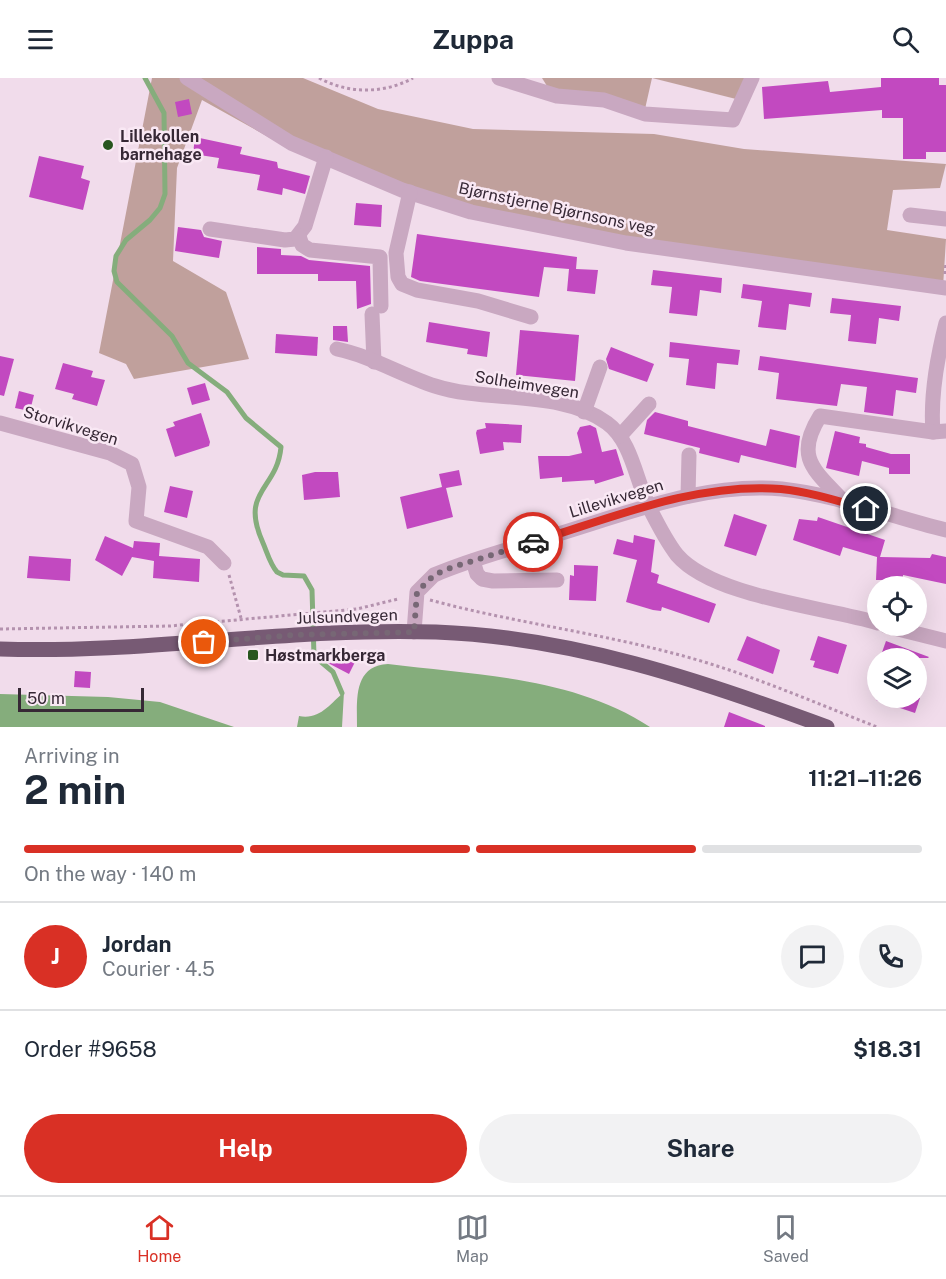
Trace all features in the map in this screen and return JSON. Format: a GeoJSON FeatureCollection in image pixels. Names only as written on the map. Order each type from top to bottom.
{"type":"FeatureCollection","features":[{"type":"Feature","properties":{"kind":"main road","name":"Julsundvegen"},"geometry":{"type":"LineString","coordinates":[[0,649],[120,648],[295,635],[414,632],[525,639],[611,656],[714,686],[826,727]]}},
{"type":"Feature","properties":{"kind":"street","name":"Bjørnstjerne Bjørnsons veg"},"geometry":{"type":"LineString","coordinates":[[187,78],[291,143],[410,192],[471,212],[626,243],[946,288]]}},
{"type":"Feature","properties":{"kind":"street"},"geometry":{"type":"LineString","coordinates":[[499,78],[527,82],[557,96],[604,100],[645,114],[733,120],[752,78]]}},
{"type":"Feature","properties":{"kind":"street"},"geometry":{"type":"LineString","coordinates":[[210,229],[285,240],[299,236],[305,226],[326,158]]}},
{"type":"Feature","properties":{"kind":"street"},"geometry":{"type":"LineString","coordinates":[[410,192],[396,253],[398,277],[402,284],[417,290],[478,301],[531,318]]}},
{"type":"Feature","properties":{"kind":"street"},"geometry":{"type":"LineString","coordinates":[[910,215],[946,219]]}},
{"type":"Feature","properties":{"kind":"street"},"geometry":{"type":"LineString","coordinates":[[299,236],[302,245],[310,249],[380,257],[377,310],[380,363]]}},
{"type":"Feature","properties":{"kind":"street"},"geometry":{"type":"LineString","coordinates":[[845,503],[808,458],[806,443],[820,416],[939,432],[942,356],[946,323]]}},
{"type":"Feature","properties":{"kind":"street","name":"Solheimvegen"},"geometry":{"type":"LineString","coordinates":[[337,349],[360,354],[435,386],[551,403],[584,412],[608,423],[620,436]]}},
{"type":"Feature","properties":{"kind":"street"},"geometry":{"type":"LineString","coordinates":[[584,412],[600,367]]}},
{"type":"Feature","properties":{"kind":"street"},"geometry":{"type":"LineString","coordinates":[[649,404],[620,436],[648,506],[677,555],[700,574],[758,594],[867,620]]}},
{"type":"Feature","properties":{"kind":"street","name":"Storvikvegen"},"geometry":{"type":"LineString","coordinates":[[0,423],[110,453],[132,464],[138,487],[136,521],[208,547],[224,562]]}},
{"type":"Feature","properties":{"kind":"street"},"geometry":{"type":"LineString","coordinates":[[688,496],[689,454]]}},
{"type":"Feature","properties":{"kind":"street","name":"Lillevikvegen"},"geometry":{"type":"LineString","coordinates":[[414,632],[414,599],[422,584],[434,575],[648,506],[688,496],[736,490],[780,489],[845,503],[946,530]]}},
{"type":"Feature","properties":{"kind":"street"},"geometry":{"type":"LineString","coordinates":[[473,561],[477,574],[487,580],[557,580]]}},
{"type":"Feature","properties":{"kind":"street"},"geometry":{"type":"LineString","coordinates":[[926,636],[946,641]]}},
{"type":"Feature","properties":{"kind":"path"},"geometry":{"type":"LineString","coordinates":[[319,78],[351,90],[372,91],[413,78]]}},
{"type":"Feature","properties":{"kind":"path"},"geometry":{"type":"LineString","coordinates":[[224,562],[241,618]]}},
{"type":"Feature","properties":{"kind":"path"},"geometry":{"type":"LineString","coordinates":[[0,629],[149,627],[357,609],[399,599]]}},
{"type":"Feature","properties":{"kind":"shaded area"},"geometry":{"type":"Polygon","coordinates":[[[152,78],[303,78],[378,109],[473,129],[654,134],[744,149],[946,164],[940,188],[893,190],[887,230],[946,239],[943,287],[559,232],[290,149],[202,100],[177,168],[173,261],[226,292],[249,359],[134,379],[126,364],[99,353],[152,78]]]}},
{"type":"Feature","properties":{"kind":"shaded area"},"geometry":{"type":"Polygon","coordinates":[[[542,78],[652,78],[645,109],[547,86],[542,78]]]}},
{"type":"Feature","properties":{"kind":"shaded area"},"geometry":{"type":"Polygon","coordinates":[[[652,78],[746,78],[736,99],[652,78]]]}},
{"type":"Feature","properties":{"kind":"shaded area"},"geometry":{"type":"Polygon","coordinates":[[[388,664],[490,676],[557,688],[621,710],[650,727],[357,727],[359,686],[368,671],[388,664]]]}},
{"type":"Feature","properties":{"kind":"shaded area"},"geometry":{"type":"Polygon","coordinates":[[[344,692],[342,727],[297,727],[299,716],[313,716],[319,713],[344,692]]]}},
{"type":"Feature","properties":{"kind":"shaded area"},"geometry":{"type":"Polygon","coordinates":[[[0,694],[108,697],[160,702],[234,727],[0,727],[0,694]]]}},
{"type":"Feature","properties":{"kind":"building"},"geometry":{"type":"Polygon","coordinates":[[[881,78],[939,78],[939,85],[946,85],[946,152],[926,152],[926,159],[903,159],[903,118],[882,118],[882,110],[764,119],[762,87],[828,81],[830,92],[881,87],[881,78]]]}},
{"type":"Feature","properties":{"kind":"building"},"geometry":{"type":"Polygon","coordinates":[[[189,99],[192,114],[178,117],[175,102],[189,99]]]}},
{"type":"Feature","properties":{"kind":"building"},"geometry":{"type":"Polygon","coordinates":[[[195,137],[242,147],[240,154],[277,162],[278,168],[310,176],[305,194],[283,188],[282,195],[257,190],[260,175],[217,168],[219,158],[193,154],[195,137]]]}},
{"type":"Feature","properties":{"kind":"building"},"geometry":{"type":"Polygon","coordinates":[[[39,156],[84,166],[81,178],[90,181],[83,210],[29,197],[39,156]]]}},
{"type":"Feature","properties":{"kind":"building"},"geometry":{"type":"Polygon","coordinates":[[[356,203],[382,205],[381,227],[354,225],[356,203]]]}},
{"type":"Feature","properties":{"kind":"building"},"geometry":{"type":"Polygon","coordinates":[[[178,227],[201,230],[204,237],[222,241],[219,258],[175,251],[178,227]]]}},
{"type":"Feature","properties":{"kind":"building"},"geometry":{"type":"Polygon","coordinates":[[[417,234],[577,257],[576,269],[598,270],[595,294],[567,291],[569,269],[544,267],[539,297],[420,281],[411,277],[417,234]]]}},
{"type":"Feature","properties":{"kind":"building"},"geometry":{"type":"Polygon","coordinates":[[[257,247],[281,249],[281,255],[301,256],[309,260],[370,266],[371,304],[357,309],[356,281],[318,281],[318,274],[257,274],[257,247]]]}},
{"type":"Feature","properties":{"kind":"building"},"geometry":{"type":"Polygon","coordinates":[[[653,270],[722,278],[721,293],[700,290],[697,316],[669,313],[672,287],[651,285],[653,270]]]}},
{"type":"Feature","properties":{"kind":"building"},"geometry":{"type":"Polygon","coordinates":[[[743,284],[812,293],[810,307],[789,304],[786,330],[758,327],[762,301],[741,298],[743,284]]]}},
{"type":"Feature","properties":{"kind":"building"},"geometry":{"type":"Polygon","coordinates":[[[832,298],[901,306],[899,321],[879,318],[876,344],[848,341],[851,315],[830,313],[832,298]]]}},
{"type":"Feature","properties":{"kind":"building"},"geometry":{"type":"Polygon","coordinates":[[[429,322],[490,332],[487,357],[467,354],[468,349],[426,342],[429,322]]]}},
{"type":"Feature","properties":{"kind":"building"},"geometry":{"type":"Polygon","coordinates":[[[333,326],[347,326],[348,342],[333,340],[333,326]]]}},
{"type":"Feature","properties":{"kind":"building"},"geometry":{"type":"Polygon","coordinates":[[[520,330],[579,335],[575,381],[516,375],[520,330]]]}},
{"type":"Feature","properties":{"kind":"building"},"geometry":{"type":"Polygon","coordinates":[[[276,334],[318,337],[317,356],[275,353],[276,334]]]}},
{"type":"Feature","properties":{"kind":"building"},"geometry":{"type":"Polygon","coordinates":[[[670,342],[740,350],[738,365],[717,363],[715,389],[686,385],[689,359],[669,357],[670,342]]]}},
{"type":"Feature","properties":{"kind":"building"},"geometry":{"type":"Polygon","coordinates":[[[611,347],[654,364],[647,382],[609,369],[606,359],[611,347]]]}},
{"type":"Feature","properties":{"kind":"building"},"geometry":{"type":"Polygon","coordinates":[[[0,356],[14,359],[4,396],[0,395],[0,356]]]}},
{"type":"Feature","properties":{"kind":"building"},"geometry":{"type":"Polygon","coordinates":[[[760,356],[918,378],[916,393],[896,390],[893,416],[864,412],[867,387],[841,384],[837,406],[776,399],[779,373],[758,370],[760,356]]]}},
{"type":"Feature","properties":{"kind":"building"},"geometry":{"type":"Polygon","coordinates":[[[63,363],[93,371],[91,377],[105,380],[97,406],[72,399],[74,394],[55,389],[63,363]]]}},
{"type":"Feature","properties":{"kind":"building"},"geometry":{"type":"Polygon","coordinates":[[[205,383],[210,400],[192,405],[187,388],[205,383]]]}},
{"type":"Feature","properties":{"kind":"building"},"geometry":{"type":"Polygon","coordinates":[[[19,391],[34,395],[30,411],[15,408],[19,391]]]}},
{"type":"Feature","properties":{"kind":"building"},"geometry":{"type":"Polygon","coordinates":[[[655,412],[688,421],[688,426],[766,446],[770,429],[800,436],[796,468],[741,455],[739,463],[699,453],[700,448],[644,434],[647,420],[655,412]]]}},
{"type":"Feature","properties":{"kind":"building"},"geometry":{"type":"Polygon","coordinates":[[[201,413],[210,442],[209,446],[175,457],[166,429],[175,426],[173,422],[201,413]]]}},
{"type":"Feature","properties":{"kind":"building"},"geometry":{"type":"Polygon","coordinates":[[[485,423],[522,425],[521,443],[503,442],[504,450],[480,454],[476,433],[477,430],[486,428],[485,423]]]}},
{"type":"Feature","properties":{"kind":"building"},"geometry":{"type":"Polygon","coordinates":[[[590,425],[596,428],[602,452],[616,449],[624,475],[595,484],[594,480],[562,482],[562,477],[540,479],[538,456],[569,456],[582,453],[577,433],[580,427],[590,425]]]}},
{"type":"Feature","properties":{"kind":"building"},"geometry":{"type":"Polygon","coordinates":[[[835,431],[860,437],[859,443],[866,444],[866,447],[891,454],[910,454],[910,474],[889,474],[889,468],[862,461],[859,476],[826,468],[835,431]]]}},
{"type":"Feature","properties":{"kind":"building"},"geometry":{"type":"Polygon","coordinates":[[[459,470],[462,485],[446,488],[453,517],[407,529],[400,497],[442,487],[439,474],[459,470]]]}},
{"type":"Feature","properties":{"kind":"building"},"geometry":{"type":"Polygon","coordinates":[[[315,472],[338,472],[340,497],[304,500],[302,475],[315,472]]]}},
{"type":"Feature","properties":{"kind":"building"},"geometry":{"type":"Polygon","coordinates":[[[170,486],[193,491],[187,518],[164,512],[170,486]]]}},
{"type":"Feature","properties":{"kind":"building"},"geometry":{"type":"Polygon","coordinates":[[[734,514],[767,525],[756,556],[724,546],[734,514]]]}},
{"type":"Feature","properties":{"kind":"building"},"geometry":{"type":"Polygon","coordinates":[[[818,517],[885,540],[880,557],[930,558],[932,554],[946,557],[946,584],[927,580],[927,576],[876,576],[877,557],[843,547],[840,556],[793,540],[799,519],[817,521],[818,517]]]}},
{"type":"Feature","properties":{"kind":"building"},"geometry":{"type":"Polygon","coordinates":[[[634,535],[655,540],[651,572],[659,575],[657,583],[716,604],[709,623],[662,607],[661,611],[653,610],[626,602],[637,560],[613,554],[617,539],[633,543],[634,535]]]}},
{"type":"Feature","properties":{"kind":"building"},"geometry":{"type":"Polygon","coordinates":[[[105,536],[133,548],[134,541],[160,543],[159,556],[200,559],[199,582],[153,578],[154,561],[132,557],[122,576],[95,560],[105,536]]]}},
{"type":"Feature","properties":{"kind":"building"},"geometry":{"type":"Polygon","coordinates":[[[29,556],[71,559],[70,581],[27,578],[29,556]]]}},
{"type":"Feature","properties":{"kind":"building"},"geometry":{"type":"Polygon","coordinates":[[[574,565],[598,566],[596,601],[569,600],[570,575],[574,576],[574,565]]]}},
{"type":"Feature","properties":{"kind":"building"},"geometry":{"type":"Polygon","coordinates":[[[747,636],[780,650],[773,674],[737,660],[747,636]]]}},
{"type":"Feature","properties":{"kind":"building"},"geometry":{"type":"Polygon","coordinates":[[[818,636],[847,645],[838,674],[813,667],[815,661],[810,660],[818,636]]]}},
{"type":"Feature","properties":{"kind":"building"},"geometry":{"type":"Polygon","coordinates":[[[886,641],[905,648],[884,648],[886,641]]]}},
{"type":"Feature","properties":{"kind":"building"},"geometry":{"type":"Polygon","coordinates":[[[334,651],[355,662],[349,674],[328,663],[334,651]]]}},
{"type":"Feature","properties":{"kind":"building"},"geometry":{"type":"Polygon","coordinates":[[[75,671],[91,672],[90,688],[74,687],[75,671]]]}},
{"type":"Feature","properties":{"kind":"building"},"geometry":{"type":"Polygon","coordinates":[[[900,708],[917,708],[915,713],[900,708]]]}},
{"type":"Feature","properties":{"kind":"building"},"geometry":{"type":"Polygon","coordinates":[[[729,712],[765,726],[765,727],[724,727],[729,712]]]}},
{"type":"Feature","properties":{"kind":"waterway"},"geometry":{"type":"LineString","coordinates":[[145,78],[164,113],[165,194],[160,208],[150,220],[126,240],[116,256],[114,271],[117,282],[172,336],[188,363],[227,392],[246,418],[281,447],[278,462],[257,501],[255,512],[257,525],[269,558],[277,572],[283,575],[304,576],[312,590],[314,656],[333,672],[342,693]]}},
{"type":"Feature","properties":{"kind":"way so far"},"geometry":{"type":"LineString","coordinates":[[204,642],[372,631],[414,632],[414,599],[422,584],[434,575],[450,568],[533,542]]}},
{"type":"Feature","properties":{"kind":"place","name":"Lillekollen barnehage"},"geometry":{"type":"Point","coordinates":[108,145]}},
{"type":"Feature","properties":{"kind":"place","name":"Høstmarkberga"},"geometry":{"type":"Point","coordinates":[253,655]}},
{"type":"Feature","properties":{"kind":"route"},"geometry":{"type":"LineString","coordinates":[[533,542],[648,506],[688,496],[736,490],[780,489],[818,495],[866,509]]}}]}
